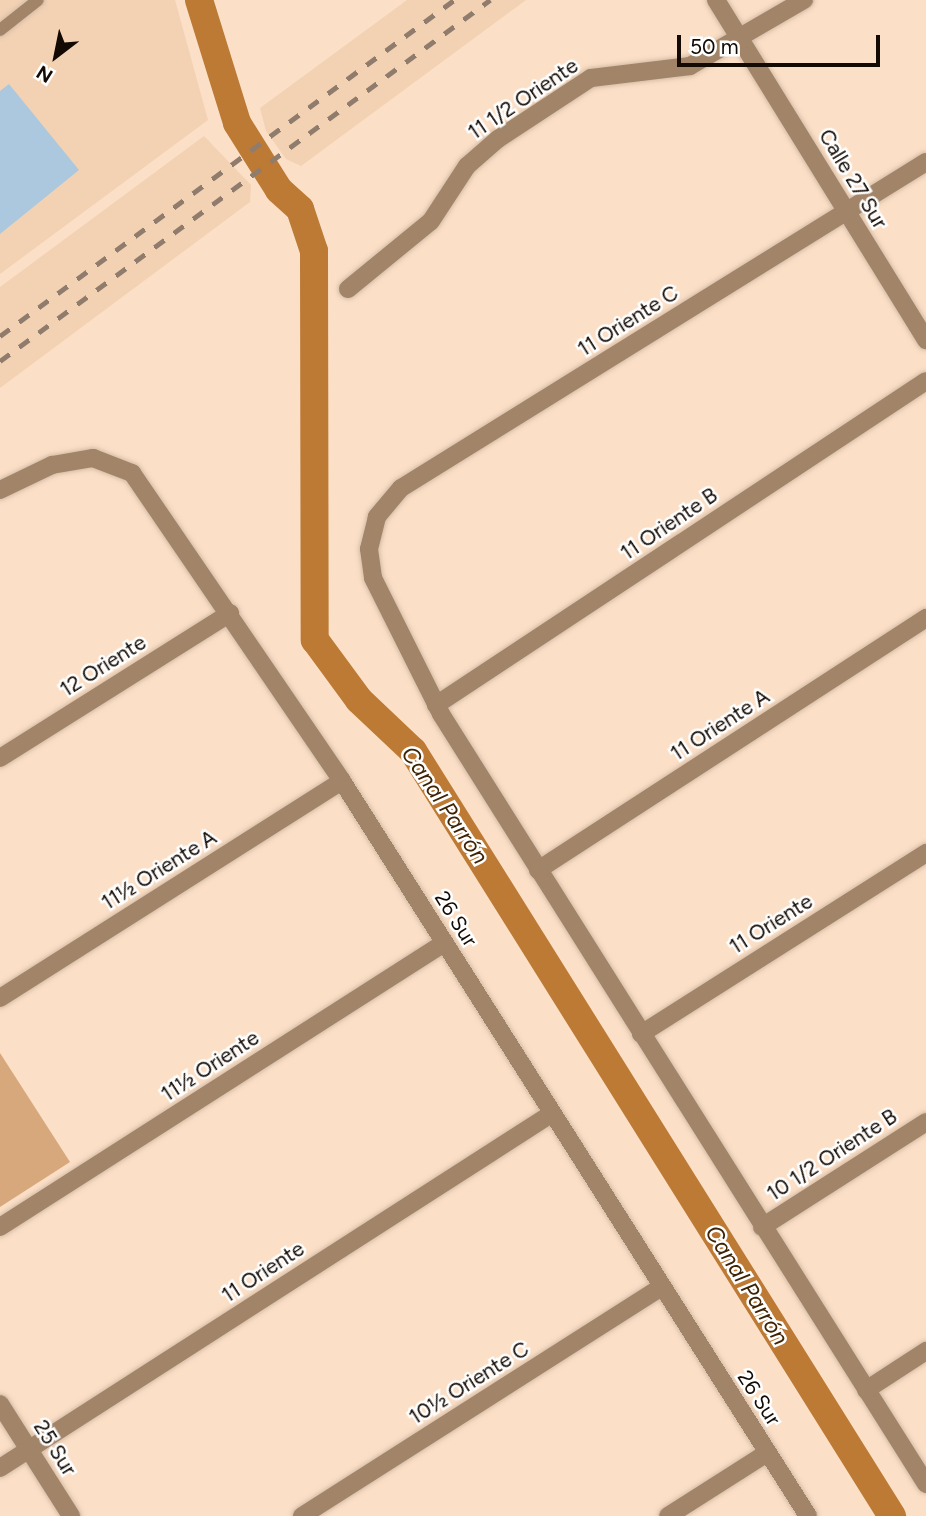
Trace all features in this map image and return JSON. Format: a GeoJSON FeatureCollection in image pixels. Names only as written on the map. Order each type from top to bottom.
{"type":"FeatureCollection","features":[{"type":"Feature","properties":{"kind":"street","name":"Calle 27 Sur"},"geometry":{"type":"LineString","coordinates":[[716,0],[926,340]]}},
{"type":"Feature","properties":{"kind":"street","name":"11 1/2 Oriente"},"geometry":{"type":"LineString","coordinates":[[348,289],[431,221],[467,166],[487,148],[591,78],[690,66],[743,41],[804,0]]}},
{"type":"Feature","properties":{"kind":"street","name":"11 Oriente C"},"geometry":{"type":"LineString","coordinates":[[436,705],[373,578],[372,535],[401,488],[926,163]]}},
{"type":"Feature","properties":{"kind":"street","name":"11 Oriente B"},"geometry":{"type":"LineString","coordinates":[[436,705],[926,381]]}},
{"type":"Feature","properties":{"kind":"street","name":"26 Sur"},"geometry":{"type":"LineString","coordinates":[[0,490],[52,465],[93,458],[132,473],[230,613],[342,781],[807,1516]]}},
{"type":"Feature","properties":{"kind":"street","name":"12 Oriente"},"geometry":{"type":"LineString","coordinates":[[0,758],[230,613]]}},
{"type":"Feature","properties":{"kind":"street","name":"11 Oriente A"},"geometry":{"type":"LineString","coordinates":[[538,870],[926,618]]}},
{"type":"Feature","properties":{"kind":"street"},"geometry":{"type":"LineString","coordinates":[[436,705],[926,1485]]}},
{"type":"Feature","properties":{"kind":"street","name":"11½ Oriente A"},"geometry":{"type":"LineString","coordinates":[[0,998],[342,781]]}},
{"type":"Feature","properties":{"kind":"street","name":"11 Oriente"},"geometry":{"type":"LineString","coordinates":[[641,1034],[926,852]]}},
{"type":"Feature","properties":{"kind":"street","name":"11½ Oriente"},"geometry":{"type":"LineString","coordinates":[[0,1227],[444,943]]}},
{"type":"Feature","properties":{"kind":"street","name":"11 Oriente"},"geometry":{"type":"LineString","coordinates":[[0,1468],[551,1114]]}},
{"type":"Feature","properties":{"kind":"street","name":"10 1/2 Oriente B"},"geometry":{"type":"LineString","coordinates":[[762,1227],[926,1122]]}},
{"type":"Feature","properties":{"kind":"street","name":"10½ Oriente C"},"geometry":{"type":"LineString","coordinates":[[302,1516],[661,1287]]}},
{"type":"Feature","properties":{"kind":"street"},"geometry":{"type":"LineString","coordinates":[[866,1390],[926,1351]]}},
{"type":"Feature","properties":{"kind":"street","name":"25 Sur"},"geometry":{"type":"LineString","coordinates":[[0,1404],[71,1516]]}},
{"type":"Feature","properties":{"kind":"street"},"geometry":{"type":"LineString","coordinates":[[668,1516],[767,1453]]}},
{"type":"Feature","properties":{"kind":"lane"},"geometry":{"type":"LineString","coordinates":[[0,30],[38,0]]}},
{"type":"Feature","properties":{"kind":"shaded area"},"geometry":{"type":"Polygon","coordinates":[[[0,0],[175,0],[208,120],[0,274],[0,0]]]}},
{"type":"Feature","properties":{"kind":"shaded area"},"geometry":{"type":"Polygon","coordinates":[[[407,0],[526,0],[301,166],[286,159],[266,131],[260,108],[407,0]]]}},
{"type":"Feature","properties":{"kind":"shaded area"},"geometry":{"type":"Polygon","coordinates":[[[204,136],[251,185],[250,202],[0,388],[0,287],[204,136]]]}},
{"type":"Feature","properties":{"kind":"shaded area"},"geometry":{"type":"Polygon","coordinates":[[[0,1053],[70,1162],[0,1207],[0,1053]]]}},
{"type":"Feature","properties":{"kind":"building"},"geometry":{"type":"Polygon","coordinates":[[[9,84],[79,170],[0,234],[0,91],[9,84]]]}},
{"type":"Feature","properties":{"kind":"waterway","name":"Canal Parrón"},"geometry":{"type":"LineString","coordinates":[[199,0],[237,123],[279,190],[300,209],[314,251],[315,640],[359,700],[413,751],[892,1516]]}},
{"type":"Feature","properties":{"kind":"railway"},"geometry":{"type":"LineString","coordinates":[[0,336],[454,0]]}},
{"type":"Feature","properties":{"kind":"railway"},"geometry":{"type":"LineString","coordinates":[[0,361],[490,0]]}}]}
